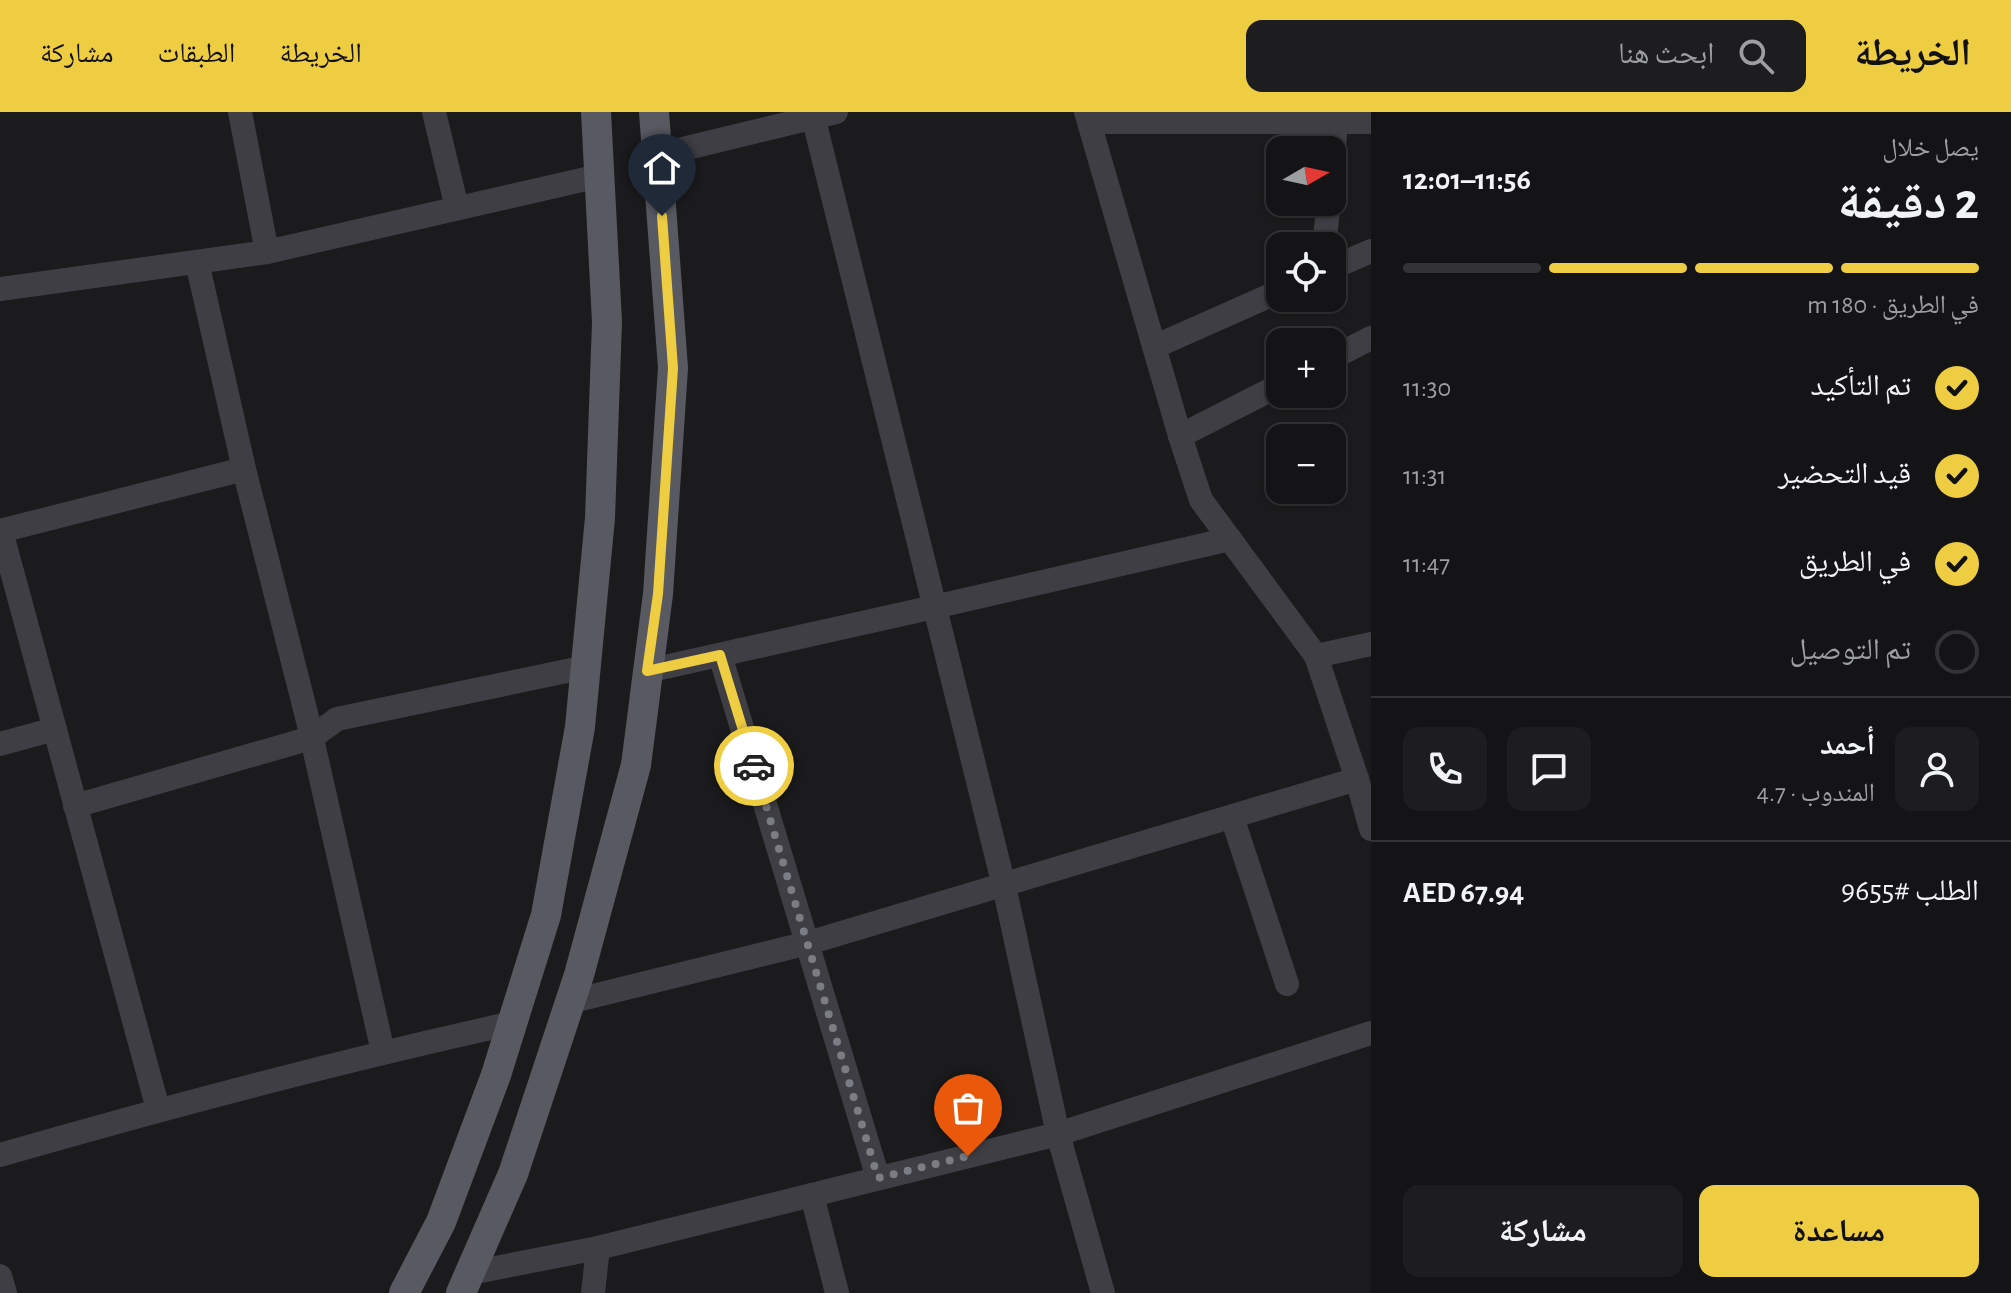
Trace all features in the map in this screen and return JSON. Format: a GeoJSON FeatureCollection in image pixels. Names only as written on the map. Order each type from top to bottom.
{"type":"FeatureCollection","features":[{"type":"Feature","properties":{"kind":"main road"},"geometry":{"type":"LineString","coordinates":[[404,1293],[441,1222],[513,1023],[546,915],[580,727],[600,518],[607,322],[596,112]]}},
{"type":"Feature","properties":{"kind":"main road"},"geometry":{"type":"LineString","coordinates":[[466,1283],[513,1174],[579,975],[636,765],[658,594],[673,368],[654,112]]}},
{"type":"Feature","properties":{"kind":"street"},"geometry":{"type":"LineString","coordinates":[[240,112],[267,252]]}},
{"type":"Feature","properties":{"kind":"street"},"geometry":{"type":"LineString","coordinates":[[434,112],[457,208]]}},
{"type":"Feature","properties":{"kind":"street"},"geometry":{"type":"LineString","coordinates":[[658,155],[821,114],[934,607],[1004,886],[1058,1134],[1103,1293]]}},
{"type":"Feature","properties":{"kind":"street"},"geometry":{"type":"LineString","coordinates":[[1371,122],[1337,117],[1087,117],[1201,500],[1316,656],[1371,829]]}},
{"type":"Feature","properties":{"kind":"street"},"geometry":{"type":"LineString","coordinates":[[0,289],[267,252],[599,176]]}},
{"type":"Feature","properties":{"kind":"street"},"geometry":{"type":"LineString","coordinates":[[1346,262],[1371,251]]}},
{"type":"Feature","properties":{"kind":"street"},"geometry":{"type":"LineString","coordinates":[[197,262],[383,1052]]}},
{"type":"Feature","properties":{"kind":"street"},"geometry":{"type":"LineString","coordinates":[[1154,347],[1266,297]]}},
{"type":"Feature","properties":{"kind":"street"},"geometry":{"type":"LineString","coordinates":[[1346,351],[1371,338]]}},
{"type":"Feature","properties":{"kind":"street"},"geometry":{"type":"LineString","coordinates":[[1180,436],[1266,392]]}},
{"type":"Feature","properties":{"kind":"street"},"geometry":{"type":"LineString","coordinates":[[158,1109],[0,531],[244,469]]}},
{"type":"Feature","properties":{"kind":"street"},"geometry":{"type":"LineString","coordinates":[[647,671],[1230,539]]}},
{"type":"Feature","properties":{"kind":"street"},"geometry":{"type":"LineString","coordinates":[[1316,656],[1371,644]]}},
{"type":"Feature","properties":{"kind":"street"},"geometry":{"type":"LineString","coordinates":[[720,655],[878,1178]]}},
{"type":"Feature","properties":{"kind":"street"},"geometry":{"type":"LineString","coordinates":[[75,806],[311,738],[337,719],[586,667]]}},
{"type":"Feature","properties":{"kind":"street"},"geometry":{"type":"LineString","coordinates":[[0,744],[55,729]]}},
{"type":"Feature","properties":{"kind":"street"},"geometry":{"type":"LineString","coordinates":[[569,1002],[808,943],[1357,779]]}},
{"type":"Feature","properties":{"kind":"street"},"geometry":{"type":"LineString","coordinates":[[1232,817],[1287,984]]}},
{"type":"Feature","properties":{"kind":"street"},"geometry":{"type":"LineString","coordinates":[[0,1155],[158,1109],[383,1052],[513,1023]]}},
{"type":"Feature","properties":{"kind":"street"},"geometry":{"type":"LineString","coordinates":[[466,1283],[1058,1134],[1371,1033]]}},
{"type":"Feature","properties":{"kind":"street"},"geometry":{"type":"LineString","coordinates":[[812,1195],[837,1293]]}},
{"type":"Feature","properties":{"kind":"street"},"geometry":{"type":"LineString","coordinates":[[593,1293],[598,1248]]}},
{"type":"Feature","properties":{"kind":"street"},"geometry":{"type":"LineString","coordinates":[[0,1276],[5,1293]]}},
{"type":"Feature","properties":{"kind":"way so far"},"geometry":{"type":"LineString","coordinates":[[754,766],[878,1178],[968,1156]]}},
{"type":"Feature","properties":{"kind":"route"},"geometry":{"type":"LineString","coordinates":[[662,216],[673,368],[658,594],[647,671],[720,655],[754,766]]}}]}
